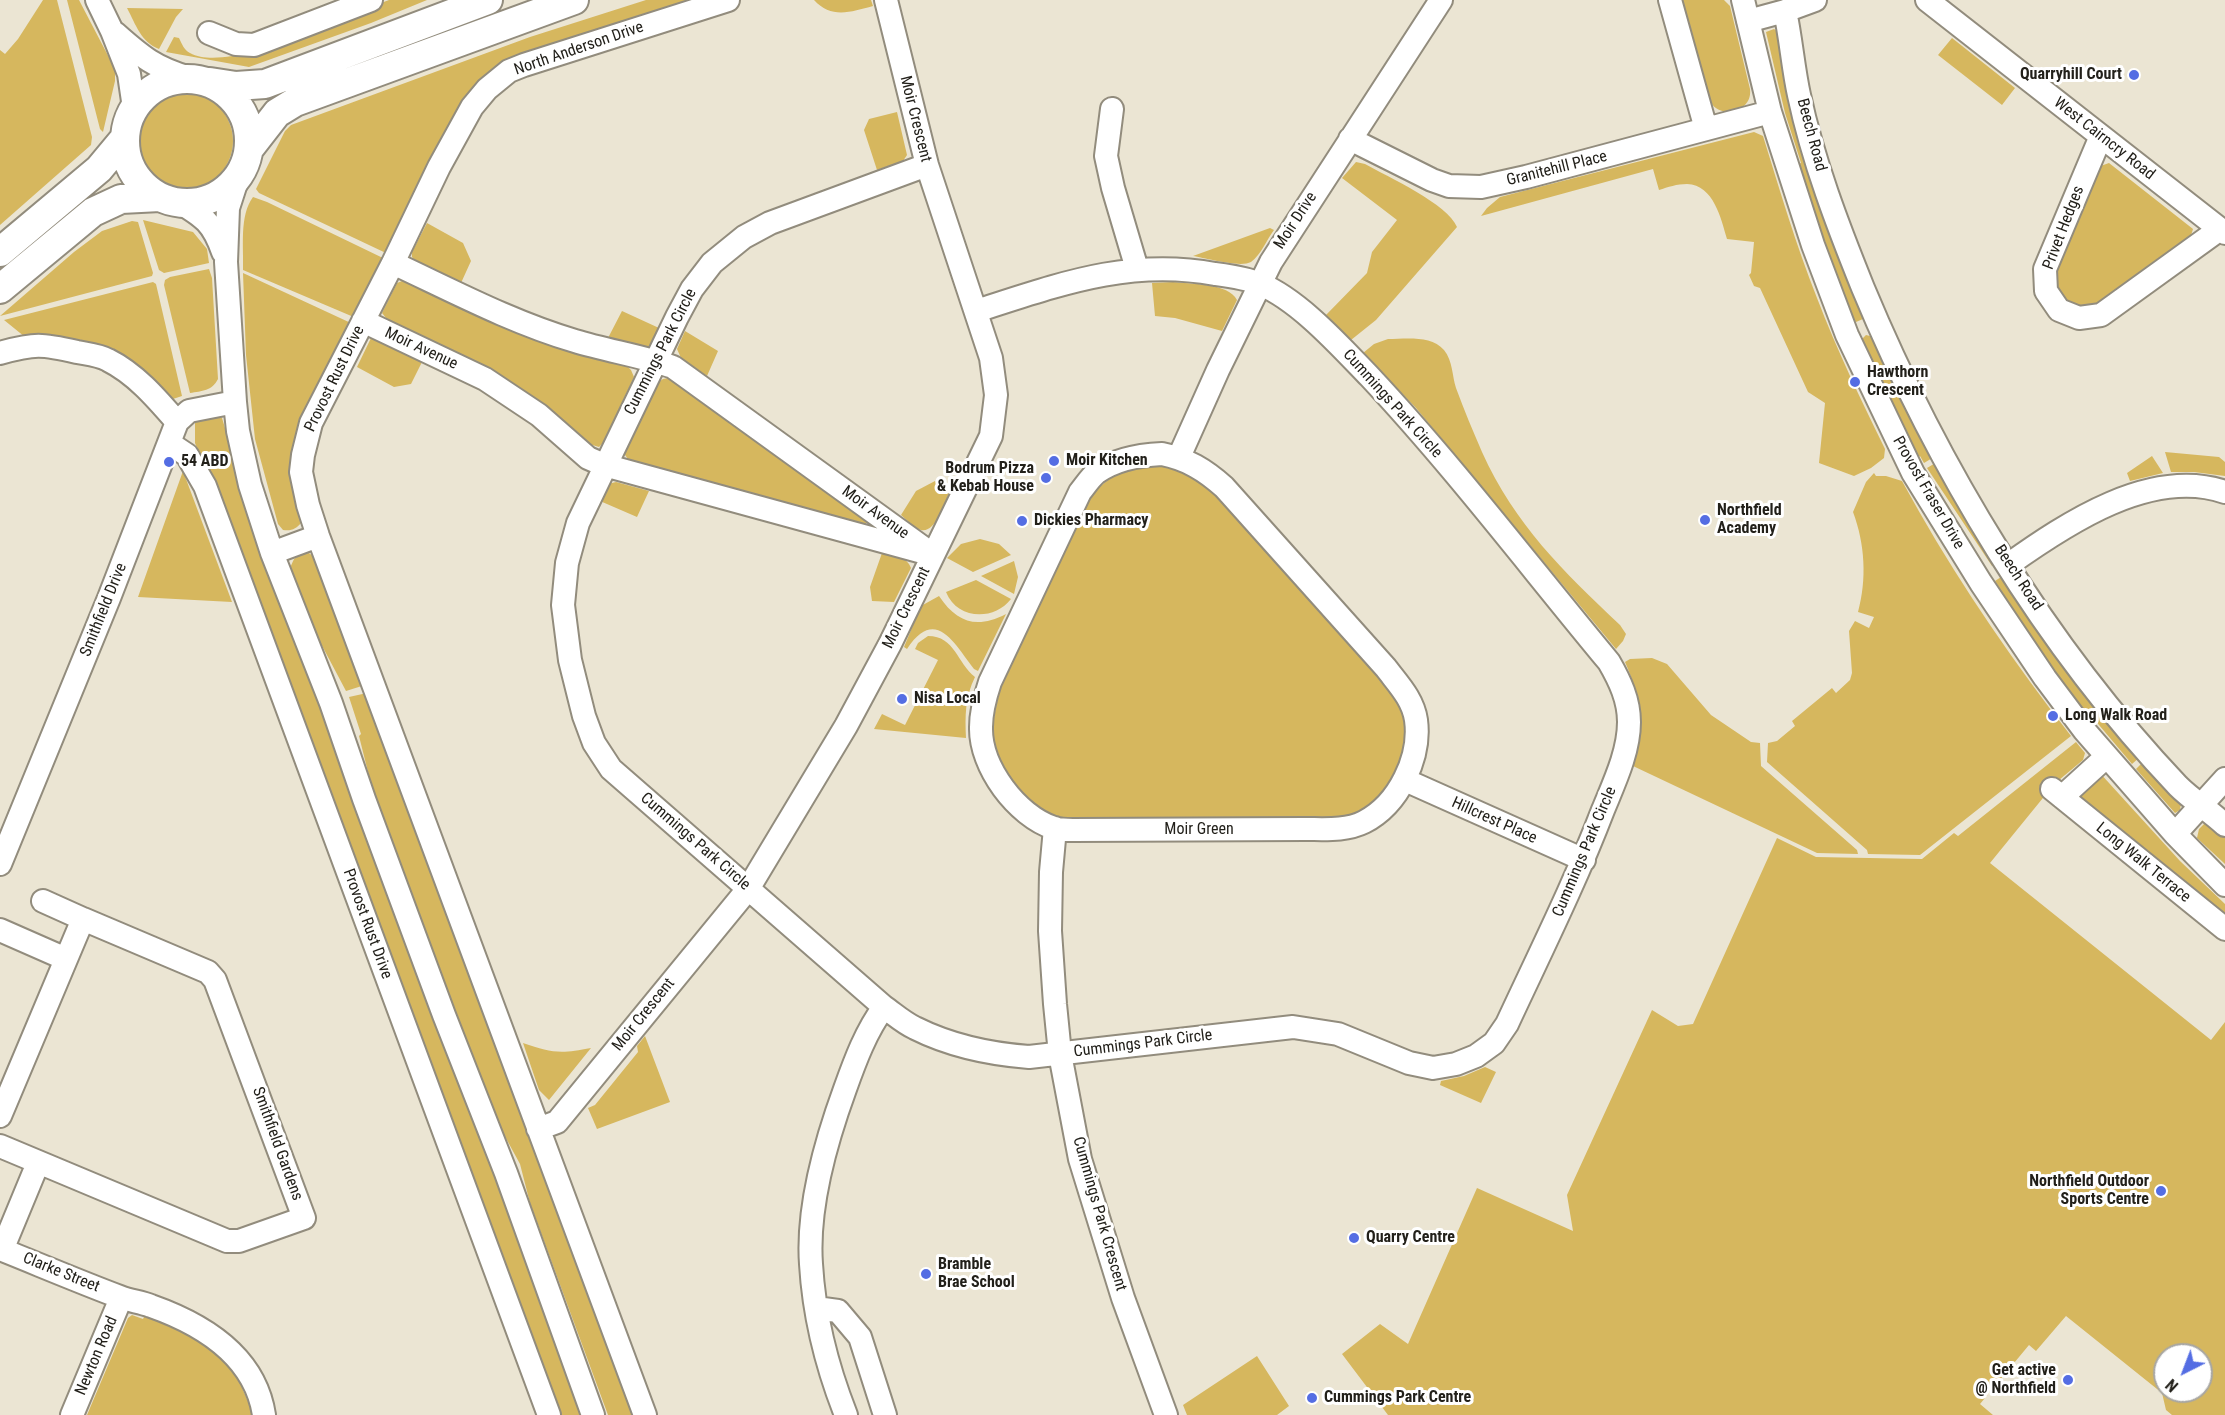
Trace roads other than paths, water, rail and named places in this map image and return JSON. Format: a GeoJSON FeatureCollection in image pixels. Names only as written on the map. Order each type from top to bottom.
{"type":"FeatureCollection","features":[{"type":"Feature","properties":{"kind":"main road"},"geometry":{"type":"LineString","coordinates":[[170,200],[148,190],[130,167],[124,139],[127,123],[134,108],[142,97],[158,85],[177,79],[236,86],[265,84],[488,0]]}},
{"type":"Feature","properties":{"kind":"main road"},"geometry":{"type":"LineString","coordinates":[[249,148],[277,113],[295,102],[574,0]]}},
{"type":"Feature","properties":{"kind":"main road"},"geometry":{"type":"LineString","coordinates":[[0,289],[93,212],[121,199],[193,203],[212,198],[229,187],[238,177],[245,163],[249,148],[247,124],[236,101],[223,89],[199,80]]}},
{"type":"Feature","properties":{"kind":"main road"},"geometry":{"type":"LineString","coordinates":[[0,252],[99,169],[124,139]]}},
{"type":"Feature","properties":{"kind":"street"},"geometry":{"type":"LineString","coordinates":[[97,0],[129,74],[134,108]]}},
{"type":"Feature","properties":{"kind":"street"},"geometry":{"type":"LineString","coordinates":[[209,33],[236,44],[254,45],[371,0]]}},
{"type":"Feature","properties":{"kind":"street","name":"North Anderson Drive"},"geometry":{"type":"LineString","coordinates":[[393,263],[439,166],[472,107],[487,89],[509,71],[728,0]]}},
{"type":"Feature","properties":{"kind":"street","name":"Moir Crescent"},"geometry":{"type":"LineString","coordinates":[[538,1129],[558,1122],[748,888],[846,726],[890,644],[991,436],[996,395],[991,358],[927,165],[886,0]]}},
{"type":"Feature","properties":{"kind":"street","name":"Moir Drive"},"geometry":{"type":"LineString","coordinates":[[1179,458],[1259,283],[1271,262],[1441,0]]}},
{"type":"Feature","properties":{"kind":"street"},"geometry":{"type":"LineString","coordinates":[[1670,0],[1706,129]]}},
{"type":"Feature","properties":{"kind":"street"},"geometry":{"type":"LineString","coordinates":[[1746,10],[1785,11],[1815,0]]}},
{"type":"Feature","properties":{"kind":"street","name":"West Cairncry Road"},"geometry":{"type":"LineString","coordinates":[[1927,0],[2222,231]]}},
{"type":"Feature","properties":{"kind":"street","name":"Provost Fraser Drive"},"geometry":{"type":"LineString","coordinates":[[1746,10],[1770,112],[1813,245],[1847,335],[1913,473],[1981,584],[2039,669],[2106,757],[2175,834],[2225,885]]}},
{"type":"Feature","properties":{"kind":"street","name":"Beech Road"},"geometry":{"type":"LineString","coordinates":[[1785,11],[1799,96],[1819,169],[1847,249],[1877,322],[1942,456],[2008,565],[2087,679],[2149,754],[2181,788],[2202,806]]}},
{"type":"Feature","properties":{"kind":"street"},"geometry":{"type":"LineString","coordinates":[[112,31],[147,61],[165,71],[199,80]]}},
{"type":"Feature","properties":{"kind":"street"},"geometry":{"type":"LineString","coordinates":[[1112,109],[1106,156],[1137,269]]}},
{"type":"Feature","properties":{"kind":"street","name":"Granitehill Place"},"geometry":{"type":"LineString","coordinates":[[1350,139],[1432,180],[1449,186],[1481,187],[1770,112]]}},
{"type":"Feature","properties":{"kind":"street","name":"Privet Hedges"},"geometry":{"type":"LineString","coordinates":[[2101,136],[2045,269],[2046,291],[2059,310],[2079,318],[2101,315],[2222,231]]}},
{"type":"Feature","properties":{"kind":"street","name":"Cummings Park Circle"},"geometry":{"type":"LineString","coordinates":[[927,165],[770,224],[744,237],[712,263],[676,317],[657,361],[578,522],[567,563],[563,605],[570,660],[584,716],[594,744],[611,768],[884,1007],[914,1028],[952,1043],[993,1054],[1029,1057],[1293,1027],[1338,1034],[1409,1063],[1433,1068],[1456,1064],[1476,1056],[1494,1043],[1507,1024],[1584,860],[1616,778],[1626,747],[1629,724],[1628,702],[1609,662],[1407,417],[1314,321],[1259,283],[1191,270],[1137,269],[1076,279],[976,311]]}},
{"type":"Feature","properties":{"kind":"street"},"geometry":{"type":"LineString","coordinates":[[238,177],[228,208],[226,262],[238,431],[250,485],[272,553],[331,703],[364,799],[506,1173],[593,1415]]}},
{"type":"Feature","properties":{"kind":"street"},"geometry":{"type":"LineString","coordinates":[[170,200],[201,216],[211,224],[226,262]]}},
{"type":"Feature","properties":{"kind":"street","name":"Provost Rust Drive"},"geometry":{"type":"LineString","coordinates":[[393,263],[311,423],[302,472],[308,505],[645,1415]]}},
{"type":"Feature","properties":{"kind":"street","name":"Moir Avenue"},"geometry":{"type":"LineString","coordinates":[[393,263],[514,320],[575,341],[674,367],[933,555]]}},
{"type":"Feature","properties":{"kind":"street","name":"Moir Avenue"},"geometry":{"type":"LineString","coordinates":[[363,321],[485,380],[539,415],[588,458],[604,465],[933,555]]}},
{"type":"Feature","properties":{"kind":"street"},"geometry":{"type":"LineString","coordinates":[[1847,335],[1877,322]]}},
{"type":"Feature","properties":{"kind":"street"},"geometry":{"type":"LineString","coordinates":[[0,353],[29,344],[49,345],[107,359],[152,393],[177,422],[189,411],[235,402]]}},
{"type":"Feature","properties":{"kind":"street","name":"Smithfield Drive"},"geometry":{"type":"LineString","coordinates":[[1,857],[110,598],[177,422]]}},
{"type":"Feature","properties":{"kind":"street","name":"Provost Rust Drive"},"geometry":{"type":"LineString","coordinates":[[169,443],[187,455],[205,486],[549,1415]]}},
{"type":"Feature","properties":{"kind":"street","name":"Moir Green"},"geometry":{"type":"LineString","coordinates":[[1162,454],[1179,458],[1209,474],[1235,498],[1386,668],[1408,697],[1416,718],[1416,739],[1405,780],[1387,804],[1365,822],[1343,828],[1072,830],[1055,828],[1030,815],[993,774],[983,745],[981,729],[985,697],[1080,492],[1096,473],[1118,461],[1162,454]]}},
{"type":"Feature","properties":{"kind":"street"},"geometry":{"type":"LineString","coordinates":[[2008,565],[2052,534],[2099,509],[2148,490],[2206,486],[2225,492]]}},
{"type":"Feature","properties":{"kind":"street"},"geometry":{"type":"LineString","coordinates":[[272,553],[318,536]]}},
{"type":"Feature","properties":{"kind":"street","name":"Long Walk Terrace"},"geometry":{"type":"LineString","coordinates":[[2106,757],[2057,793],[2225,929]]}},
{"type":"Feature","properties":{"kind":"street"},"geometry":{"type":"LineString","coordinates":[[2175,834],[2225,779]]}},
{"type":"Feature","properties":{"kind":"street","name":"Hillcrest Place"},"geometry":{"type":"LineString","coordinates":[[1405,780],[1584,860]]}},
{"type":"Feature","properties":{"kind":"street"},"geometry":{"type":"LineString","coordinates":[[2202,806],[2225,825]]}},
{"type":"Feature","properties":{"kind":"street","name":"Cummings Park Crescent"},"geometry":{"type":"LineString","coordinates":[[1055,828],[1050,931],[1060,1054],[1080,1159],[1123,1298],[1166,1415]]}},
{"type":"Feature","properties":{"kind":"street"},"geometry":{"type":"LineString","coordinates":[[0,1116],[83,919],[43,901]]}},
{"type":"Feature","properties":{"kind":"street","name":"Smithfield Gardens"},"geometry":{"type":"LineString","coordinates":[[0,1146],[228,1241],[239,1241],[304,1218],[215,980],[208,972],[83,919]]}},
{"type":"Feature","properties":{"kind":"street"},"geometry":{"type":"LineString","coordinates":[[0,930],[66,959]]}},
{"type":"Feature","properties":{"kind":"street"},"geometry":{"type":"LineString","coordinates":[[846,1415],[826,1358],[816,1308],[811,1262],[813,1224],[822,1162],[838,1108],[855,1061],[875,1019],[884,1007]]}},
{"type":"Feature","properties":{"kind":"street"},"geometry":{"type":"LineString","coordinates":[[1,1250],[38,1163]]}},
{"type":"Feature","properties":{"kind":"street","name":"Clarke Street"},"geometry":{"type":"LineString","coordinates":[[1,1250],[201,1327],[239,1360],[252,1380],[262,1402],[264,1415]]}},
{"type":"Feature","properties":{"kind":"street","name":"Newton Road"},"geometry":{"type":"LineString","coordinates":[[72,1415],[121,1298]]}},
{"type":"Feature","properties":{"kind":"street"},"geometry":{"type":"LineString","coordinates":[[816,1308],[838,1311],[860,1337],[885,1415]]}},
{"type":"Feature","properties":{"kind":"place","name":"Quarryhill Court"},"geometry":{"type":"Point","coordinates":[2134,75]}},
{"type":"Feature","properties":{"kind":"place","name":"Hawthorn Crescent"},"geometry":{"type":"Point","coordinates":[1855,382]}},
{"type":"Feature","properties":{"kind":"place","name":"Moir Kitchen"},"geometry":{"type":"Point","coordinates":[1054,461]}},
{"type":"Feature","properties":{"kind":"place","name":"54 ABD"},"geometry":{"type":"Point","coordinates":[169,462]}},
{"type":"Feature","properties":{"kind":"place","name":"Bodrum Pizza & Kebab House"},"geometry":{"type":"Point","coordinates":[1046,478]}},
{"type":"Feature","properties":{"kind":"place","name":"Northfield Academy"},"geometry":{"type":"Point","coordinates":[1705,520]}},
{"type":"Feature","properties":{"kind":"place","name":"Dickies Pharmacy"},"geometry":{"type":"Point","coordinates":[1022,521]}},
{"type":"Feature","properties":{"kind":"place","name":"Nisa Local"},"geometry":{"type":"Point","coordinates":[902,699]}},
{"type":"Feature","properties":{"kind":"place","name":"Long Walk Road"},"geometry":{"type":"Point","coordinates":[2053,716]}},
{"type":"Feature","properties":{"kind":"place","name":"Northfield Outdoor Sports Centre"},"geometry":{"type":"Point","coordinates":[2161,1191]}},
{"type":"Feature","properties":{"kind":"place","name":"Quarry Centre"},"geometry":{"type":"Point","coordinates":[1354,1238]}},
{"type":"Feature","properties":{"kind":"place","name":"Bramble Brae School"},"geometry":{"type":"Point","coordinates":[926,1274]}},
{"type":"Feature","properties":{"kind":"place","name":"Get active @ Northfield"},"geometry":{"type":"Point","coordinates":[2068,1380]}},
{"type":"Feature","properties":{"kind":"place","name":"Cummings Park Centre"},"geometry":{"type":"Point","coordinates":[1312,1398]}}]}
